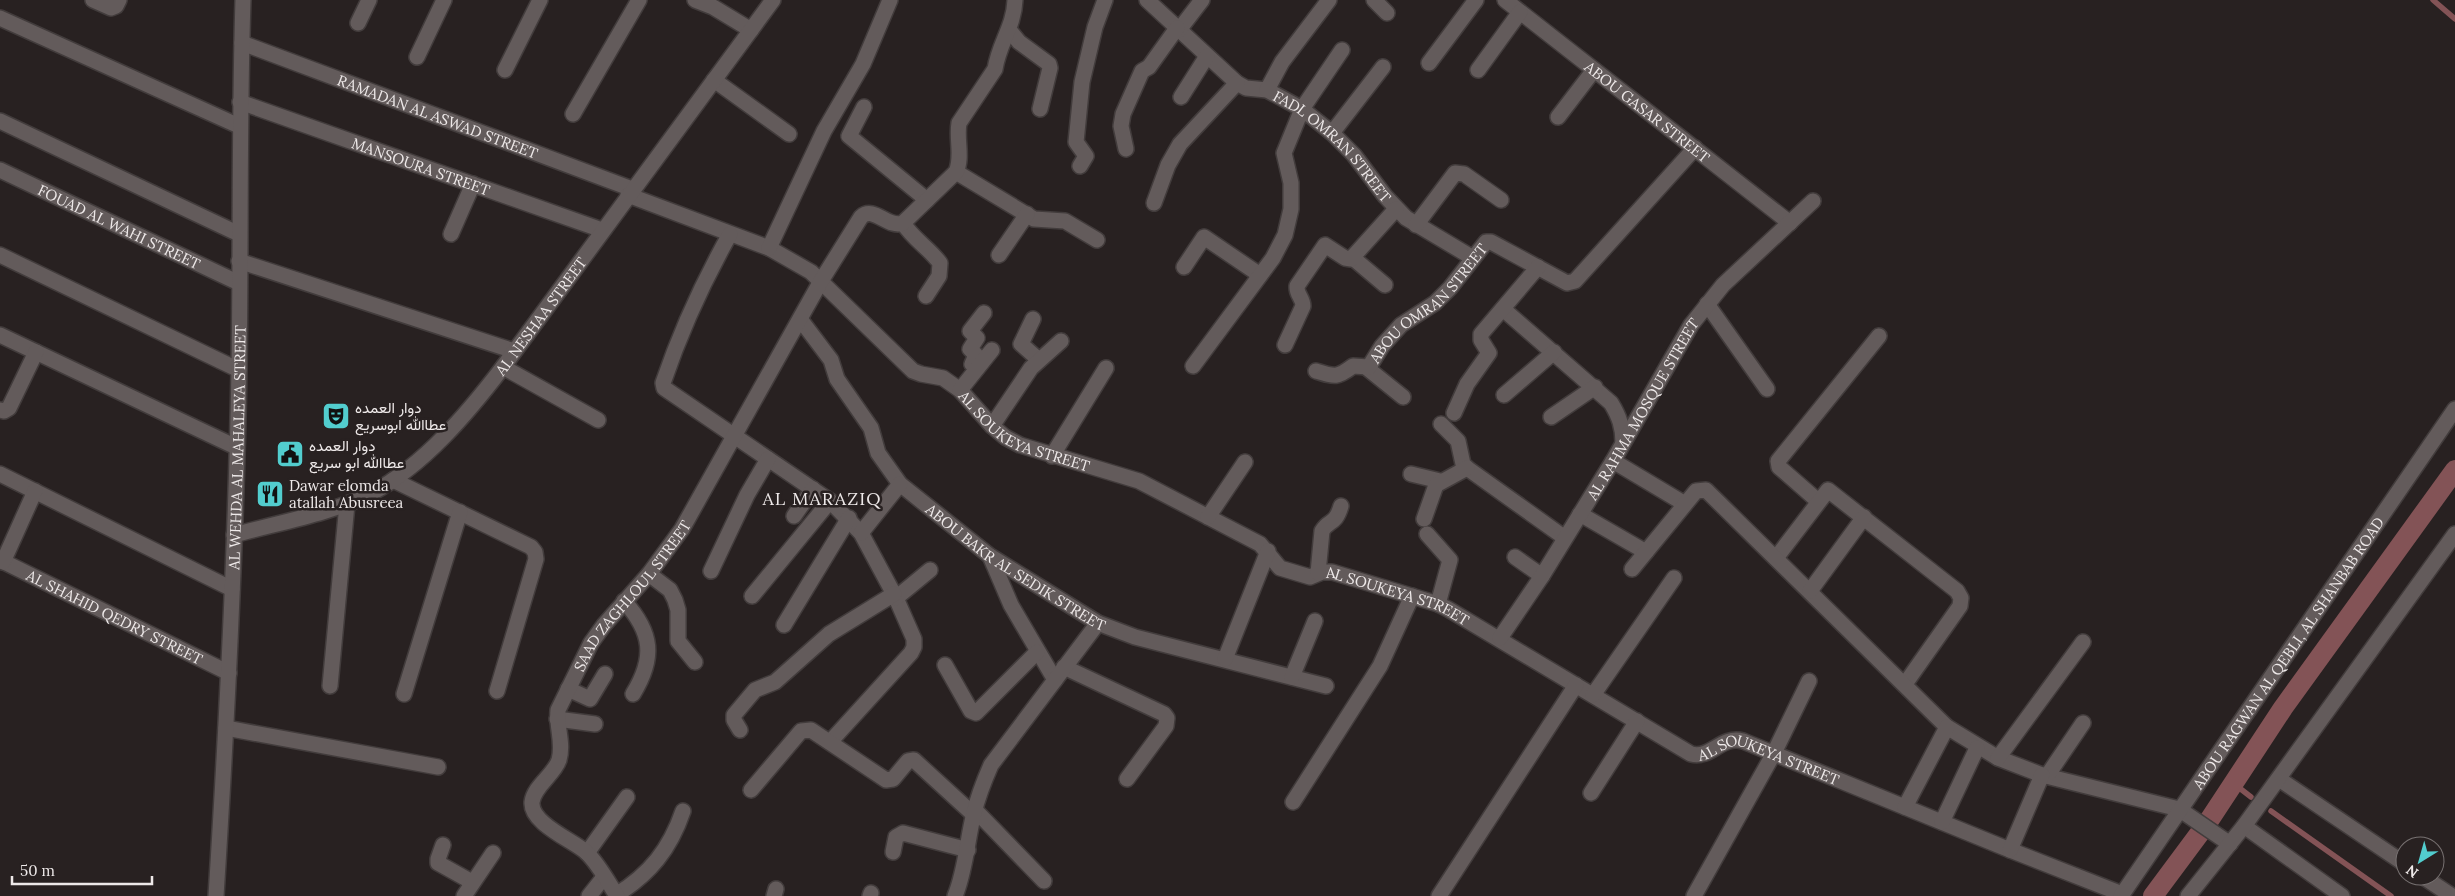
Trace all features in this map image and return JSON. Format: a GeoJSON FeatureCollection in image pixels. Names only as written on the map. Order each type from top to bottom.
{"type":"FeatureCollection","features":[{"type":"Feature","properties":{"kind":"street"},"geometry":{"type":"LineString","coordinates":[[93,0],[111,8],[116,6],[118,0]]}},
{"type":"Feature","properties":{"kind":"street","name":"AL WEHDA AL MAHALEYA STREET"},"geometry":{"type":"LineString","coordinates":[[216,896],[229,673],[234,535],[239,370],[239,126],[244,0]]}},
{"type":"Feature","properties":{"kind":"street"},"geometry":{"type":"LineString","coordinates":[[358,23],[369,0]]}},
{"type":"Feature","properties":{"kind":"street"},"geometry":{"type":"LineString","coordinates":[[417,57],[444,0]]}},
{"type":"Feature","properties":{"kind":"street"},"geometry":{"type":"LineString","coordinates":[[505,70],[540,0]]}},
{"type":"Feature","properties":{"kind":"street"},"geometry":{"type":"LineString","coordinates":[[573,114],[639,0]]}},
{"type":"Feature","properties":{"kind":"street"},"geometry":{"type":"LineString","coordinates":[[695,0],[713,7],[751,30]]}},
{"type":"Feature","properties":{"kind":"street","name":"AL NESHAA STREET"},"geometry":{"type":"LineString","coordinates":[[234,535],[347,504],[393,480],[425,454],[455,425],[503,367],[773,0]]}},
{"type":"Feature","properties":{"kind":"street"},"geometry":{"type":"LineString","coordinates":[[770,248],[824,131],[863,64],[890,0]]}},
{"type":"Feature","properties":{"kind":"street"},"geometry":{"type":"LineString","coordinates":[[1080,166],[1086,156],[1076,142],[1082,82],[1095,28],[1105,0]]}},
{"type":"Feature","properties":{"kind":"street"},"geometry":{"type":"LineString","coordinates":[[1147,0],[1237,84],[1180,144],[1168,165],[1154,203]]}},
{"type":"Feature","properties":{"kind":"street"},"geometry":{"type":"LineString","coordinates":[[1126,149],[1121,132],[1123,114],[1142,71],[1150,67],[1202,0]]}},
{"type":"Feature","properties":{"kind":"street"},"geometry":{"type":"LineString","coordinates":[[1266,90],[1282,62],[1329,0]]}},
{"type":"Feature","properties":{"kind":"street"},"geometry":{"type":"LineString","coordinates":[[1374,0],[1388,13]]}},
{"type":"Feature","properties":{"kind":"street"},"geometry":{"type":"LineString","coordinates":[[1429,63],[1476,0]]}},
{"type":"Feature","properties":{"kind":"street","name":"ABOU GASAR STREET"},"geometry":{"type":"LineString","coordinates":[[1504,0],[1790,223]]}},
{"type":"Feature","properties":{"kind":"street"},"geometry":{"type":"LineString","coordinates":[[926,296],[939,276],[940,263],[931,252],[910,234],[903,223],[956,172],[959,161],[958,123],[990,78],[1014,17],[1011,2]]}},
{"type":"Feature","properties":{"kind":"street"},"geometry":{"type":"LineString","coordinates":[[1478,70],[1520,12]]}},
{"type":"Feature","properties":{"kind":"street"},"geometry":{"type":"LineString","coordinates":[[0,18],[239,126]]}},
{"type":"Feature","properties":{"kind":"street"},"geometry":{"type":"LineString","coordinates":[[1010,31],[1019,42],[1048,64],[1050,68],[1040,109]]}},
{"type":"Feature","properties":{"kind":"street","name":"RAMADAN AL ASWAD STREET"},"geometry":{"type":"LineString","coordinates":[[242,43],[630,192]]}},
{"type":"Feature","properties":{"kind":"street"},"geometry":{"type":"LineString","coordinates":[[1193,366],[1273,258],[1285,235],[1291,201],[1291,183],[1284,153],[1302,109],[1342,50]]}},
{"type":"Feature","properties":{"kind":"street"},"geometry":{"type":"LineString","coordinates":[[1181,97],[1207,56]]}},
{"type":"Feature","properties":{"kind":"street"},"geometry":{"type":"LineString","coordinates":[[1332,133],[1383,67]]}},
{"type":"Feature","properties":{"kind":"street"},"geometry":{"type":"LineString","coordinates":[[1558,117],[1594,70]]}},
{"type":"Feature","properties":{"kind":"street"},"geometry":{"type":"LineString","coordinates":[[714,80],[789,134]]}},
{"type":"Feature","properties":{"kind":"street","name":"FADL OMRAN STREET"},"geometry":{"type":"LineString","coordinates":[[1237,84],[1246,88],[1266,90],[1302,109],[1332,133],[1354,155],[1396,209],[1416,226],[1472,258]]}},
{"type":"Feature","properties":{"kind":"street","name":"MANSOURA STREET"},"geometry":{"type":"LineString","coordinates":[[240,102],[602,230]]}},
{"type":"Feature","properties":{"kind":"street"},"geometry":{"type":"LineString","coordinates":[[864,107],[849,136],[927,200]]}},
{"type":"Feature","properties":{"kind":"street"},"geometry":{"type":"LineString","coordinates":[[0,121],[239,234]]}},
{"type":"Feature","properties":{"kind":"street","name":"ABOU OMRAN STREET"},"geometry":{"type":"LineString","coordinates":[[1316,371],[1336,376],[1343,374],[1353,366],[1367,368],[1401,325],[1435,303],[1450,288],[1483,245],[1489,242],[1565,282],[1575,281],[1695,148]]}},
{"type":"Feature","properties":{"kind":"street","name":"FOUAD AL WAHI STREET"},"geometry":{"type":"LineString","coordinates":[[0,170],[239,283]]}},
{"type":"Feature","properties":{"kind":"street"},"geometry":{"type":"LineString","coordinates":[[956,172],[1039,220],[1054,218],[1065,221],[1097,240]]}},
{"type":"Feature","properties":{"kind":"street"},"geometry":{"type":"LineString","coordinates":[[1416,226],[1455,173],[1464,174],[1501,200]]}},
{"type":"Feature","properties":{"kind":"street"},"geometry":{"type":"LineString","coordinates":[[451,234],[473,184]]}},
{"type":"Feature","properties":{"kind":"street","name":"AL SOUKEYA STREET"},"geometry":{"type":"LineString","coordinates":[[630,192],[730,234],[770,248],[796,262],[820,281],[913,370],[921,374],[943,378],[960,390],[992,426],[1005,437],[1020,445],[1052,456],[1139,481],[1260,544],[1268,551],[1270,558],[1280,568],[1306,577],[1318,573],[1332,572],[1438,604],[1500,638],[1690,754],[1705,755],[1722,742],[1736,739],[2122,895]]}},
{"type":"Feature","properties":{"kind":"street","name":"AL RAHMA MOSQUE STREET"},"geometry":{"type":"LineString","coordinates":[[1500,638],[1542,576],[1613,461],[1677,347],[1707,304],[1724,285],[1813,201]]}},
{"type":"Feature","properties":{"kind":"street"},"geometry":{"type":"LineString","coordinates":[[1353,258],[1396,209]]}},
{"type":"Feature","properties":{"kind":"street","name":"SAAD ZAGHLOUL STREET"},"geometry":{"type":"LineString","coordinates":[[617,895],[587,853],[539,820],[532,808],[535,794],[550,776],[559,760],[561,743],[557,719],[558,710],[591,643],[624,601],[649,574],[682,529],[820,281],[863,215],[872,214],[892,224],[903,223]]}},
{"type":"Feature","properties":{"kind":"street"},"geometry":{"type":"LineString","coordinates":[[999,256],[1027,214]]}},
{"type":"Feature","properties":{"kind":"street"},"geometry":{"type":"LineString","coordinates":[[730,234],[704,281],[681,330],[663,383],[666,390],[813,489],[849,518],[861,533],[895,596],[914,639],[911,653],[830,742]]}},
{"type":"Feature","properties":{"kind":"street"},"geometry":{"type":"LineString","coordinates":[[1184,267],[1204,237],[1260,276]]}},
{"type":"Feature","properties":{"kind":"street"},"geometry":{"type":"LineString","coordinates":[[1285,345],[1303,306],[1303,300],[1297,292],[1297,286],[1325,246],[1345,258],[1353,258],[1385,285]]}},
{"type":"Feature","properties":{"kind":"street"},"geometry":{"type":"LineString","coordinates":[[0,255],[239,370]]}},
{"type":"Feature","properties":{"kind":"street"},"geometry":{"type":"LineString","coordinates":[[239,261],[514,351]]}},
{"type":"Feature","properties":{"kind":"street"},"geometry":{"type":"LineString","coordinates":[[1454,413],[1467,384],[1489,353],[1481,340],[1481,334],[1538,267]]}},
{"type":"Feature","properties":{"kind":"street"},"geometry":{"type":"LineString","coordinates":[[1707,304],[1767,388]]}},
{"type":"Feature","properties":{"kind":"street"},"geometry":{"type":"LineString","coordinates":[[1503,309],[1595,387],[1611,403],[1623,429],[1623,443]]}},
{"type":"Feature","properties":{"kind":"street"},"geometry":{"type":"LineString","coordinates":[[977,368],[972,364],[976,355],[970,349],[976,338],[970,331],[984,313]]}},
{"type":"Feature","properties":{"kind":"street","name":"ABOU BAKR AL SEDIK STREET"},"geometry":{"type":"LineString","coordinates":[[800,319],[831,360],[838,379],[871,428],[878,453],[900,484],[990,556],[1098,623],[1135,637],[1326,686]]}},
{"type":"Feature","properties":{"kind":"street"},"geometry":{"type":"LineString","coordinates":[[1033,319],[1021,344],[1040,360]]}},
{"type":"Feature","properties":{"kind":"street"},"geometry":{"type":"LineString","coordinates":[[0,335],[236,447]]}},
{"type":"Feature","properties":{"kind":"street"},"geometry":{"type":"LineString","coordinates":[[1818,502],[1778,467],[1778,461],[1879,336]]}},
{"type":"Feature","properties":{"kind":"street"},"geometry":{"type":"LineString","coordinates":[[992,426],[1031,368],[1061,341]]}},
{"type":"Feature","properties":{"kind":"street"},"geometry":{"type":"LineString","coordinates":[[960,390],[992,350]]}},
{"type":"Feature","properties":{"kind":"street"},"geometry":{"type":"LineString","coordinates":[[0,410],[4,411],[9,408],[36,352]]}},
{"type":"Feature","properties":{"kind":"street"},"geometry":{"type":"LineString","coordinates":[[1504,395],[1554,352]]}},
{"type":"Feature","properties":{"kind":"street"},"geometry":{"type":"LineString","coordinates":[[503,367],[598,420]]}},
{"type":"Feature","properties":{"kind":"street"},"geometry":{"type":"LineString","coordinates":[[1052,456],[1106,368]]}},
{"type":"Feature","properties":{"kind":"street"},"geometry":{"type":"LineString","coordinates":[[1367,368],[1402,397]]}},
{"type":"Feature","properties":{"kind":"street"},"geometry":{"type":"LineString","coordinates":[[1551,416],[1595,387]]}},
{"type":"Feature","properties":{"kind":"street","name":"ABOU RAGWAN AL QEBLI, AL SHANBAB ROAD"},"geometry":{"type":"LineString","coordinates":[[2122,895],[2183,812],[2455,409]]}},
{"type":"Feature","properties":{"kind":"street"},"geometry":{"type":"LineString","coordinates":[[1440,424],[1458,441],[1463,464],[1466,468],[1565,538]]}},
{"type":"Feature","properties":{"kind":"street"},"geometry":{"type":"LineString","coordinates":[[711,571],[747,495],[768,459]]}},
{"type":"Feature","properties":{"kind":"street"},"geometry":{"type":"LineString","coordinates":[[1613,461],[1686,504]]}},
{"type":"Feature","properties":{"kind":"street"},"geometry":{"type":"LineString","coordinates":[[1208,517],[1245,462]]}},
{"type":"Feature","properties":{"kind":"street"},"geometry":{"type":"LineString","coordinates":[[1424,519],[1434,490],[1440,481],[1466,468]]}},
{"type":"Feature","properties":{"kind":"street"},"geometry":{"type":"LineString","coordinates":[[0,474],[232,589]]}},
{"type":"Feature","properties":{"kind":"street"},"geometry":{"type":"LineString","coordinates":[[1411,474],[1440,481]]}},
{"type":"Feature","properties":{"kind":"street"},"geometry":{"type":"LineString","coordinates":[[393,480],[531,547],[536,556],[497,691]]}},
{"type":"Feature","properties":{"kind":"street"},"geometry":{"type":"LineString","coordinates":[[861,533],[900,484]]}},
{"type":"Feature","properties":{"kind":"street"},"geometry":{"type":"LineString","coordinates":[[794,516],[813,489]]}},
{"type":"Feature","properties":{"kind":"street"},"geometry":{"type":"LineString","coordinates":[[1632,570],[1696,491],[1706,490],[1947,727],[1977,748],[2044,775],[2183,812],[2224,840]]}},
{"type":"Feature","properties":{"kind":"street"},"geometry":{"type":"LineString","coordinates":[[1,561],[35,491]]}},
{"type":"Feature","properties":{"kind":"street"},"geometry":{"type":"LineString","coordinates":[[1776,558],[1826,492],[1831,491],[1957,591],[1961,598],[1960,606],[1905,684]]}},
{"type":"Feature","properties":{"kind":"street"},"geometry":{"type":"LineString","coordinates":[[752,596],[830,501]]}},
{"type":"Feature","properties":{"kind":"street"},"geometry":{"type":"LineString","coordinates":[[330,686],[347,504]]}},
{"type":"Feature","properties":{"kind":"street"},"geometry":{"type":"LineString","coordinates":[[1318,573],[1322,531],[1338,518],[1341,506]]}},
{"type":"Feature","properties":{"kind":"street"},"geometry":{"type":"LineString","coordinates":[[404,694],[460,512]]}},
{"type":"Feature","properties":{"kind":"street"},"geometry":{"type":"LineString","coordinates":[[1580,514],[1646,552]]}},
{"type":"Feature","properties":{"kind":"street"},"geometry":{"type":"LineString","coordinates":[[784,625],[849,518]]}},
{"type":"Feature","properties":{"kind":"street"},"geometry":{"type":"LineString","coordinates":[[1810,591],[1864,518]]}},
{"type":"Feature","properties":{"kind":"street"},"geometry":{"type":"LineString","coordinates":[[1427,534],[1450,560],[1438,604]]}},
{"type":"Feature","properties":{"kind":"street"},"geometry":{"type":"LineString","coordinates":[[2188,896],[2224,840],[2244,826],[2455,534]]}},
{"type":"Feature","properties":{"kind":"street"},"geometry":{"type":"LineString","coordinates":[[1226,659],[1268,551]]}},
{"type":"Feature","properties":{"kind":"street"},"geometry":{"type":"LineString","coordinates":[[990,556],[1011,605],[1036,652],[1055,680]]}},
{"type":"Feature","properties":{"kind":"street"},"geometry":{"type":"LineString","coordinates":[[1515,557],[1542,576]]}},
{"type":"Feature","properties":{"kind":"street","name":"AL SHAHID QEDRY STREET"},"geometry":{"type":"LineString","coordinates":[[1,561],[229,673]]}},
{"type":"Feature","properties":{"kind":"street"},"geometry":{"type":"LineString","coordinates":[[740,730],[734,720],[734,715],[755,690],[775,682],[829,634],[895,596],[930,570]]}},
{"type":"Feature","properties":{"kind":"street"},"geometry":{"type":"LineString","coordinates":[[649,574],[670,590],[678,610],[678,641],[695,662]]}},
{"type":"Feature","properties":{"kind":"street"},"geometry":{"type":"LineString","coordinates":[[1593,695],[1674,578]]}},
{"type":"Feature","properties":{"kind":"street"},"geometry":{"type":"LineString","coordinates":[[1293,802],[1380,666],[1412,596]]}},
{"type":"Feature","properties":{"kind":"street"},"geometry":{"type":"LineString","coordinates":[[624,601],[638,617],[647,636],[649,656],[646,670],[633,694]]}},
{"type":"Feature","properties":{"kind":"street"},"geometry":{"type":"LineString","coordinates":[[1292,677],[1315,621]]}},
{"type":"Feature","properties":{"kind":"street"},"geometry":{"type":"LineString","coordinates":[[959,893],[974,812],[980,789],[991,766],[1098,623]]}},
{"type":"Feature","properties":{"kind":"street"},"geometry":{"type":"LineString","coordinates":[[1998,758],[2083,642]]}},
{"type":"Feature","properties":{"kind":"street"},"geometry":{"type":"LineString","coordinates":[[945,665],[971,711],[976,713],[1036,652]]}},
{"type":"Feature","properties":{"kind":"street"},"geometry":{"type":"LineString","coordinates":[[1064,667],[1164,714],[1167,718],[1166,726],[1127,779]]}},
{"type":"Feature","properties":{"kind":"street"},"geometry":{"type":"LineString","coordinates":[[568,688],[590,700],[605,674]]}},
{"type":"Feature","properties":{"kind":"street"},"geometry":{"type":"LineString","coordinates":[[1694,896],[1774,753],[1810,681]]}},
{"type":"Feature","properties":{"kind":"street"},"geometry":{"type":"LineString","coordinates":[[1439,896],[1576,685]]}},
{"type":"Feature","properties":{"kind":"street"},"geometry":{"type":"LineString","coordinates":[[557,719],[595,724]]}},
{"type":"Feature","properties":{"kind":"street"},"geometry":{"type":"LineString","coordinates":[[1591,793],[1637,722]]}},
{"type":"Feature","properties":{"kind":"street"},"geometry":{"type":"LineString","coordinates":[[2010,850],[2044,775],[2083,723]]}},
{"type":"Feature","properties":{"kind":"street"},"geometry":{"type":"LineString","coordinates":[[1905,807],[1947,727]]}},
{"type":"Feature","properties":{"kind":"street"},"geometry":{"type":"LineString","coordinates":[[226,728],[438,767]]}},
{"type":"Feature","properties":{"kind":"street"},"geometry":{"type":"LineString","coordinates":[[751,790],[801,731],[816,732],[886,780],[893,778],[908,761],[914,760],[974,812],[1044,881]]}},
{"type":"Feature","properties":{"kind":"street"},"geometry":{"type":"LineString","coordinates":[[1942,822],[1977,748]]}},
{"type":"Feature","properties":{"kind":"street"},"geometry":{"type":"LineString","coordinates":[[2279,779],[2395,857]]}},
{"type":"Feature","properties":{"kind":"street"},"geometry":{"type":"LineString","coordinates":[[587,853],[627,797]]}},
{"type":"Feature","properties":{"kind":"street"},"geometry":{"type":"LineString","coordinates":[[617,895],[646,873],[665,852],[676,832],[684,811]]}},
{"type":"Feature","properties":{"kind":"street"},"geometry":{"type":"LineString","coordinates":[[2244,826],[2342,896]]}},
{"type":"Feature","properties":{"kind":"street"},"geometry":{"type":"LineString","coordinates":[[893,852],[896,837],[903,833],[968,850]]}},
{"type":"Feature","properties":{"kind":"street"},"geometry":{"type":"LineString","coordinates":[[443,845],[438,863],[472,882]]}},
{"type":"Feature","properties":{"kind":"street"},"geometry":{"type":"LineString","coordinates":[[464,896],[493,853]]}},
{"type":"Feature","properties":{"kind":"street"},"geometry":{"type":"LineString","coordinates":[[589,896],[604,877]]}},
{"type":"Feature","properties":{"kind":"street"},"geometry":{"type":"LineString","coordinates":[[2437,886],[2452,896]]}},
{"type":"Feature","properties":{"kind":"waterway"},"geometry":{"type":"LineString","coordinates":[[2433,0],[2455,19]]}},
{"type":"Feature","properties":{"kind":"waterway"},"geometry":{"type":"LineString","coordinates":[[2153,896],[2208,822],[2283,708],[2455,470]]}},
{"type":"Feature","properties":{"kind":"waterway"},"geometry":{"type":"LineString","coordinates":[[2233,783],[2251,797]]}},
{"type":"Feature","properties":{"kind":"waterway"},"geometry":{"type":"LineString","coordinates":[[2271,811],[2391,896]]}},
{"type":"Feature","properties":{"kind":"place","name":"دوار العمده عطاالله ابوسريع"},"geometry":{"type":"Point","coordinates":[336,416]}},
{"type":"Feature","properties":{"kind":"place","name":"دوار العمده عطاالله ابو سريع"},"geometry":{"type":"Point","coordinates":[290,454]}},
{"type":"Feature","properties":{"kind":"place","name":"Dawar elomda atallah Abusreea"},"geometry":{"type":"Point","coordinates":[270,494]}},
{"type":"Feature","properties":{"kind":"district","name":"AL MARAZIQ"},"geometry":{"type":"Point","coordinates":[822,498]}}]}
